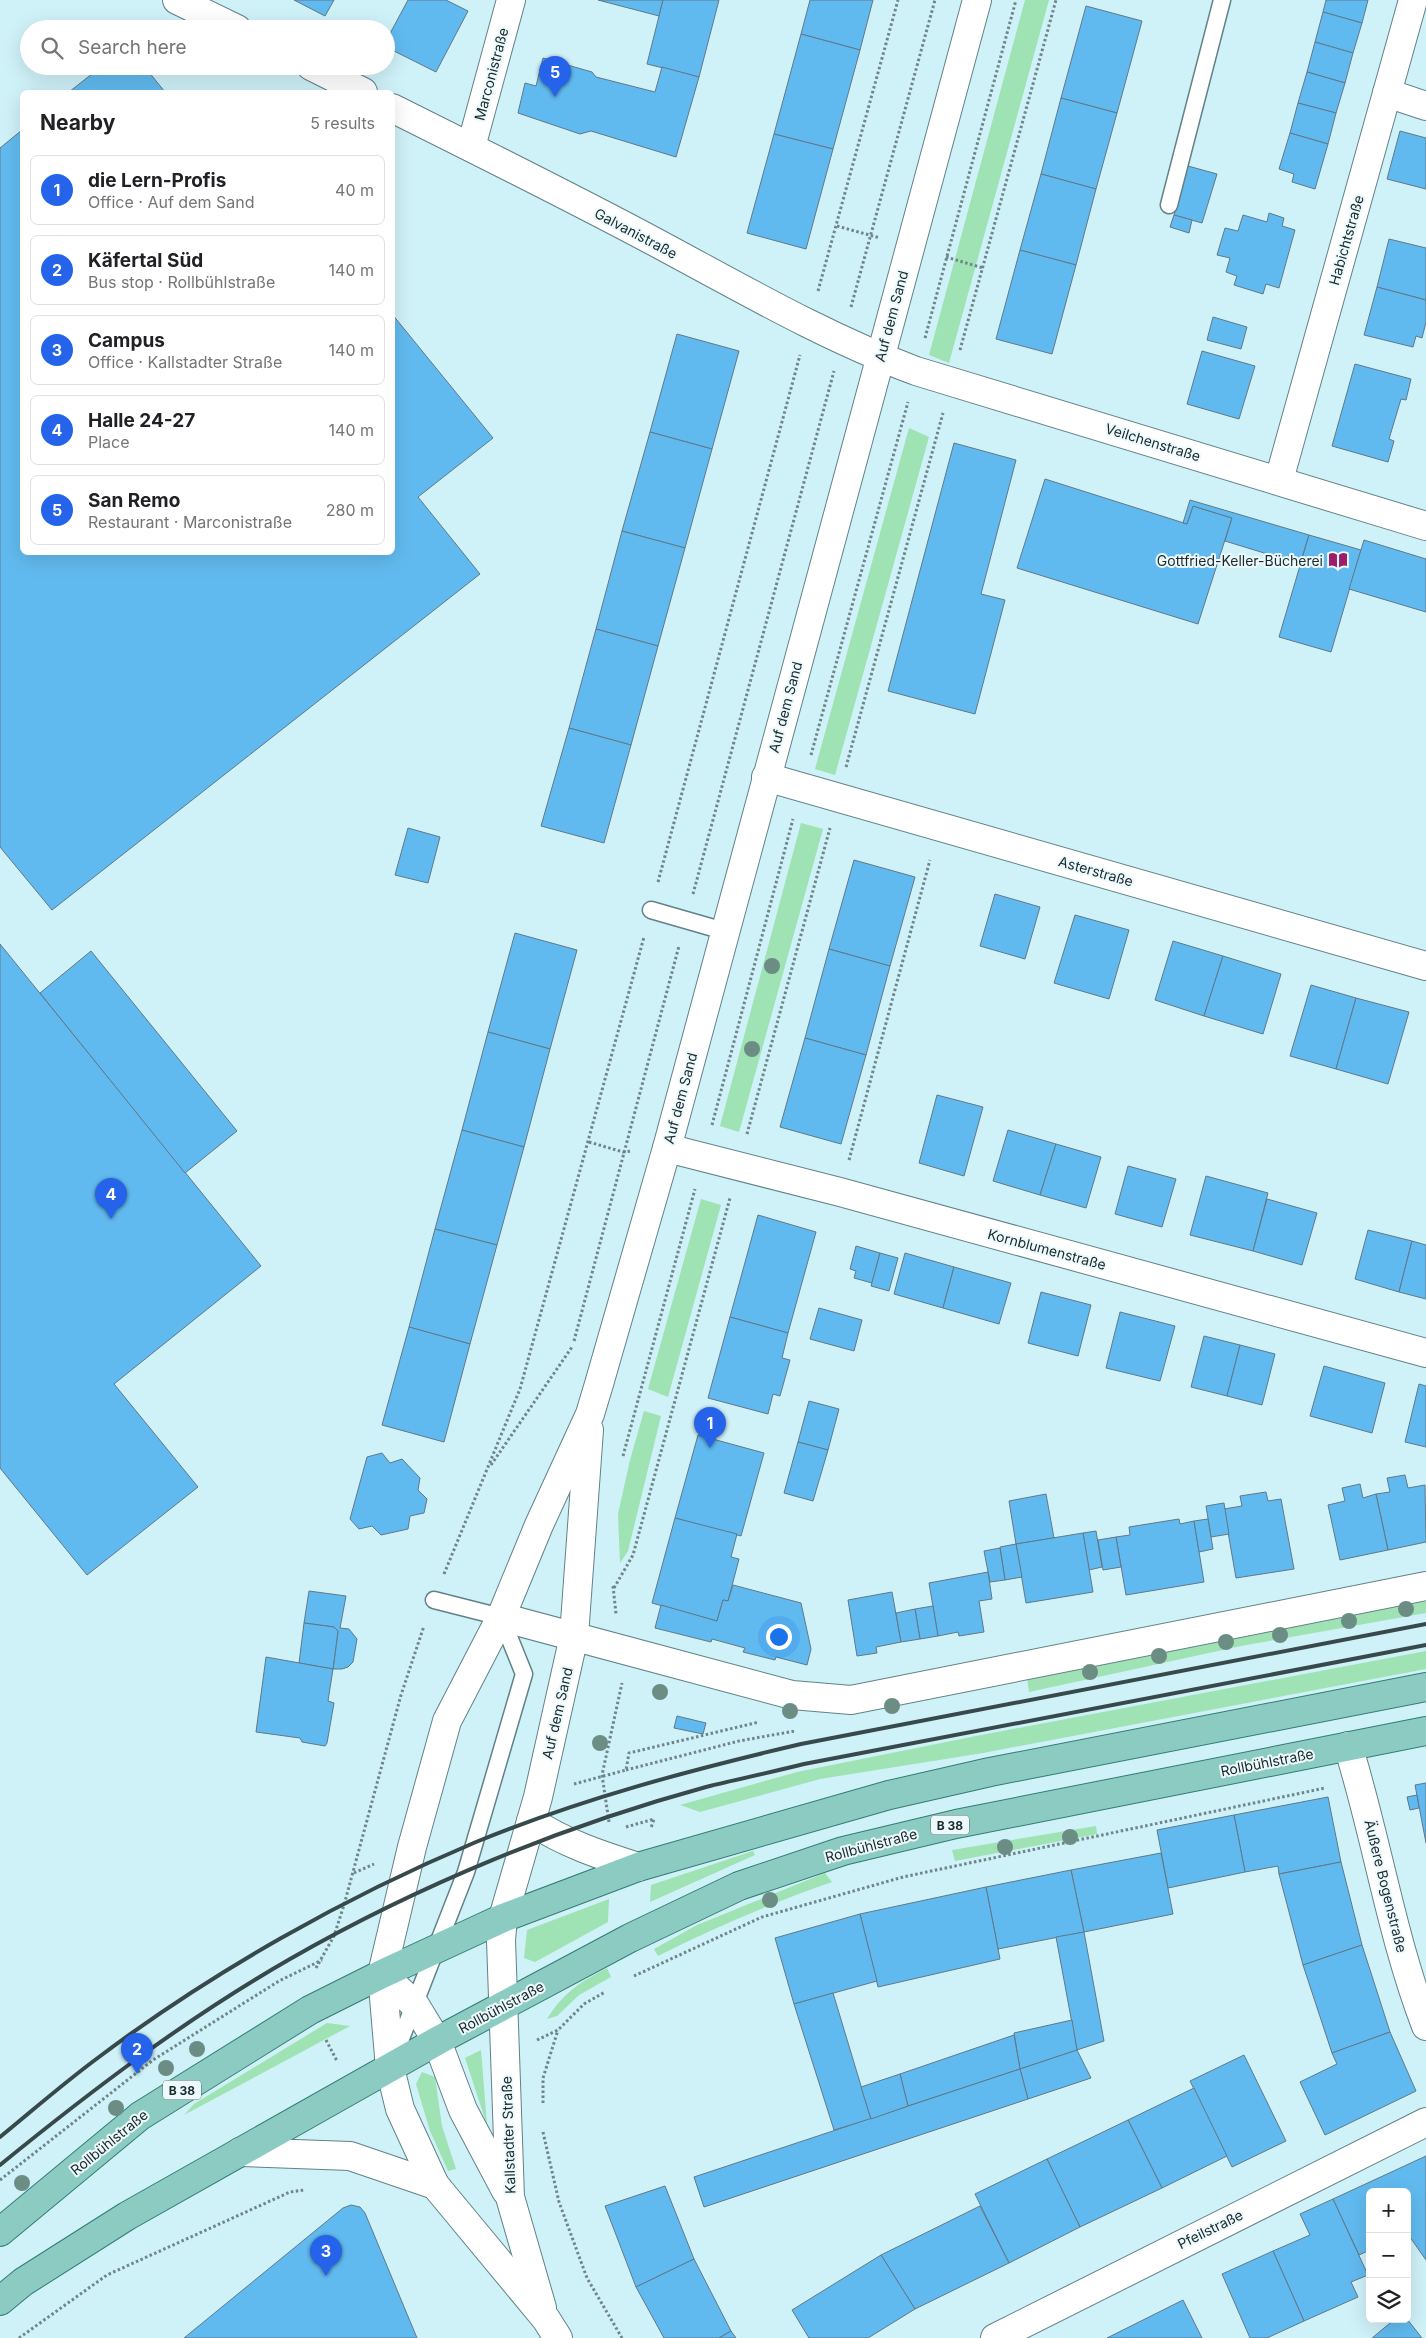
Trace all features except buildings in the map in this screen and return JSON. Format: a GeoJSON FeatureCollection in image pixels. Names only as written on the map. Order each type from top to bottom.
{"type":"FeatureCollection","features":[{"type":"Feature","properties":{"kind":"main road","name":"B 38"},"geometry":{"type":"LineString","coordinates":[[382,1974],[503,1918],[638,1868],[907,1790],[1426,1687]]}},
{"type":"Feature","properties":{"kind":"main road","name":"Rollbühlstraße"},"geometry":{"type":"LineString","coordinates":[[437,2041],[504,2007],[630,1938],[739,1886],[843,1851],[956,1824],[1426,1731]]}},
{"type":"Feature","properties":{"kind":"main road","name":"Rollbühlstraße"},"geometry":{"type":"LineString","coordinates":[[0,2232],[140,2116],[310,2010],[382,1974]]}},
{"type":"Feature","properties":{"kind":"main road","name":"B 38"},"geometry":{"type":"LineString","coordinates":[[0,2301],[23,2282],[127,2216],[437,2041]]}},
{"type":"Feature","properties":{"kind":"street"},"geometry":{"type":"LineString","coordinates":[[177,0],[218,20]]}},
{"type":"Feature","properties":{"kind":"street","name":"Marconistraße"},"geometry":{"type":"LineString","coordinates":[[472,148],[511,0]]}},
{"type":"Feature","properties":{"kind":"street","name":"Auf dem Sand"},"geometry":{"type":"LineString","coordinates":[[390,2068],[382,1974],[410,1856],[447,1721],[501,1617],[539,1525],[590,1414],[666,1148],[978,0]]}},
{"type":"Feature","properties":{"kind":"street","name":"Habichtstraße"},"geometry":{"type":"LineString","coordinates":[[1279,480],[1413,0]]}},
{"type":"Feature","properties":{"kind":"street"},"geometry":{"type":"LineString","coordinates":[[329,75],[359,90]]}},
{"type":"Feature","properties":{"kind":"street"},"geometry":{"type":"LineString","coordinates":[[1387,93],[1426,106]]}},
{"type":"Feature","properties":{"kind":"street","name":"Galvanistraße"},"geometry":{"type":"LineString","coordinates":[[395,110],[653,241],[808,325],[880,358]]}},
{"type":"Feature","properties":{"kind":"street","name":"Veilchenstraße"},"geometry":{"type":"LineString","coordinates":[[880,358],[916,371],[1426,526]]}},
{"type":"Feature","properties":{"kind":"street","name":"Asterstraße"},"geometry":{"type":"LineString","coordinates":[[766,776],[1426,966]]}},
{"type":"Feature","properties":{"kind":"street","name":"Kornblumenstraße"},"geometry":{"type":"LineString","coordinates":[[666,1148],[840,1192],[1426,1353]]}},
{"type":"Feature","properties":{"kind":"street","name":"Auf dem Sand"},"geometry":{"type":"LineString","coordinates":[[504,2007],[501,1962],[503,1918],[530,1822],[574,1636],[590,1414]]}},
{"type":"Feature","properties":{"kind":"street"},"geometry":{"type":"LineString","coordinates":[[501,1617],[792,1695],[851,1700],[1426,1586]]}},
{"type":"Feature","properties":{"kind":"street","name":"Äußere Bogenstraße"},"geometry":{"type":"LineString","coordinates":[[1348,1746],[1359,1781],[1391,1913],[1426,2026]]}},
{"type":"Feature","properties":{"kind":"street"},"geometry":{"type":"LineString","coordinates":[[530,1822],[554,1837],[581,1849],[638,1868]]}},
{"type":"Feature","properties":{"kind":"street"},"geometry":{"type":"LineString","coordinates":[[382,1974],[415,2005],[437,2041],[462,2110],[510,2197]]}},
{"type":"Feature","properties":{"kind":"street","name":"Kallstadter Straße"},"geometry":{"type":"LineString","coordinates":[[504,2007],[510,2197],[552,2328]]}},
{"type":"Feature","properties":{"kind":"street","name":"Kallstadter Straße"},"geometry":{"type":"LineString","coordinates":[[390,2068],[400,2109],[435,2185],[552,2328]]}},
{"type":"Feature","properties":{"kind":"street","name":"Pfeilstraße"},"geometry":{"type":"LineString","coordinates":[[995,2338],[1426,2122]]}},
{"type":"Feature","properties":{"kind":"street"},"geometry":{"type":"LineString","coordinates":[[240,2152],[350,2156],[435,2185]]}},
{"type":"Feature","properties":{"kind":"lane"},"geometry":{"type":"LineString","coordinates":[[1169,205],[1222,0]]}},
{"type":"Feature","properties":{"kind":"lane"},"geometry":{"type":"LineString","coordinates":[[651,910],[724,931]]}},
{"type":"Feature","properties":{"kind":"lane"},"geometry":{"type":"LineString","coordinates":[[390,2068],[466,1872],[524,1674],[501,1617],[434,1600]]}},
{"type":"Feature","properties":{"kind":"path"},"geometry":{"type":"LineString","coordinates":[[314,1972],[334,1936],[354,1873],[401,1695],[434,1600],[520,1389],[589,1142],[808,325],[898,0]]}},
{"type":"Feature","properties":{"kind":"path"},"geometry":{"type":"LineString","coordinates":[[486,1472],[572,1349],[623,1152],[935,0]]}},
{"type":"Feature","properties":{"kind":"path"},"geometry":{"type":"LineString","coordinates":[[840,1192],[939,826]]}},
{"type":"Feature","properties":{"kind":"path"},"geometry":{"type":"LineString","coordinates":[[589,1142],[623,1152],[666,1148]]}},
{"type":"Feature","properties":{"kind":"path"},"geometry":{"type":"LineString","coordinates":[[618,1648],[622,1682],[602,1776],[626,1770],[629,1753],[766,1720]]}},
{"type":"Feature","properties":{"kind":"path"},"geometry":{"type":"LineString","coordinates":[[627,1980],[762,1916],[903,1877],[1359,1781]]}},
{"type":"Feature","properties":{"kind":"path"},"geometry":{"type":"LineString","coordinates":[[310,2010],[351,2089]]}},
{"type":"Feature","properties":{"kind":"path"},"geometry":{"type":"LineString","coordinates":[[542,2112],[543,2078],[558,2030]]}},
{"type":"Feature","properties":{"kind":"path"},"geometry":{"type":"LineString","coordinates":[[542,2128],[559,2202],[587,2278],[622,2338]]}},
{"type":"Feature","properties":{"kind":"path"},"geometry":{"type":"LineString","coordinates":[[19,2338],[107,2275],[290,2192],[309,2189]]}},
{"type":"Feature","properties":{"kind":"green space"},"geometry":{"type":"Polygon","coordinates":[[[1025,0],[1049,0],[949,363],[929,355],[1025,0]]]}},
{"type":"Feature","properties":{"kind":"green space"},"geometry":{"type":"Polygon","coordinates":[[[909,428],[929,437],[835,775],[815,769],[909,428]]]}},
{"type":"Feature","properties":{"kind":"green space"},"geometry":{"type":"Polygon","coordinates":[[[801,823],[823,829],[739,1132],[720,1126],[801,823]]]}},
{"type":"Feature","properties":{"kind":"green space"},"geometry":{"type":"Polygon","coordinates":[[[701,1199],[721,1205],[668,1397],[648,1389],[701,1199]]]}},
{"type":"Feature","properties":{"kind":"green space"},"geometry":{"type":"Polygon","coordinates":[[[644,1411],[661,1416],[628,1551],[620,1563],[618,1514],[630,1460],[644,1411]]]}},
{"type":"Feature","properties":{"kind":"green space"},"geometry":{"type":"Polygon","coordinates":[[[1426,1601],[1426,1613],[1241,1646],[1029,1692],[1027,1678],[1426,1601]]]}},
{"type":"Feature","properties":{"kind":"green space"},"geometry":{"type":"Polygon","coordinates":[[[1426,1651],[1426,1669],[983,1753],[820,1779],[700,1812],[680,1805],[797,1772],[976,1736],[1426,1651]]]}},
{"type":"Feature","properties":{"kind":"green space"},"geometry":{"type":"Polygon","coordinates":[[[1096,1826],[1097,1834],[955,1861],[952,1850],[1096,1826]]]}},
{"type":"Feature","properties":{"kind":"green space"},"geometry":{"type":"Polygon","coordinates":[[[753,1851],[755,1855],[650,1902],[651,1885],[753,1851]]]}},
{"type":"Feature","properties":{"kind":"green space"},"geometry":{"type":"Polygon","coordinates":[[[825,1873],[832,1882],[744,1916],[658,1956],[654,1949],[697,1925],[825,1873]]]}},
{"type":"Feature","properties":{"kind":"green space"},"geometry":{"type":"Polygon","coordinates":[[[609,1899],[608,1922],[535,1962],[524,1958],[527,1930],[609,1899]]]}},
{"type":"Feature","properties":{"kind":"green space"},"geometry":{"type":"Polygon","coordinates":[[[607,1968],[611,1977],[579,1995],[557,2016],[547,2019],[573,1989],[607,1968]]]}},
{"type":"Feature","properties":{"kind":"green space"},"geometry":{"type":"Polygon","coordinates":[[[327,2023],[350,2026],[184,2115],[194,2104],[327,2023]]]}},
{"type":"Feature","properties":{"kind":"green space"},"geometry":{"type":"Polygon","coordinates":[[[481,2050],[487,2125],[465,2058],[481,2050]]]}},
{"type":"Feature","properties":{"kind":"green space"},"geometry":{"type":"Polygon","coordinates":[[[422,2072],[435,2077],[442,2126],[456,2169],[448,2171],[430,2131],[416,2084],[422,2072]]]}},
{"type":"Feature","properties":{"kind":"railway"},"geometry":{"type":"LineString","coordinates":[[0,2137],[99,2057],[187,1995],[233,1966],[281,1938],[378,1887],[476,1842],[555,1812],[718,1764],[801,1744],[1426,1624]]}},
{"type":"Feature","properties":{"kind":"railway"},"geometry":{"type":"LineString","coordinates":[[0,2165],[105,2082],[177,2030],[290,1959],[389,1906],[441,1882],[546,1839],[599,1820],[706,1787],[804,1764],[1426,1645]]}},
{"type":"Feature","properties":{"kind":"place","name":"San Remo"},"geometry":{"type":"Point","coordinates":[555,97]}},
{"type":"Feature","properties":{"kind":"place","name":"Gottfried-Keller-Bücherei"},"geometry":{"type":"Point","coordinates":[1338,560]}},
{"type":"Feature","properties":{"kind":"place","name":"Halle 24-27"},"geometry":{"type":"Point","coordinates":[111,1219]}},
{"type":"Feature","properties":{"kind":"place","name":"die Lern-Profis"},"geometry":{"type":"Point","coordinates":[710,1448]}},
{"type":"Feature","properties":{"kind":"place","name":"Käfertal Süd"},"geometry":{"type":"Point","coordinates":[137,2074]}},
{"type":"Feature","properties":{"kind":"place","name":"Campus"},"geometry":{"type":"Point","coordinates":[326,2276]}}]}
